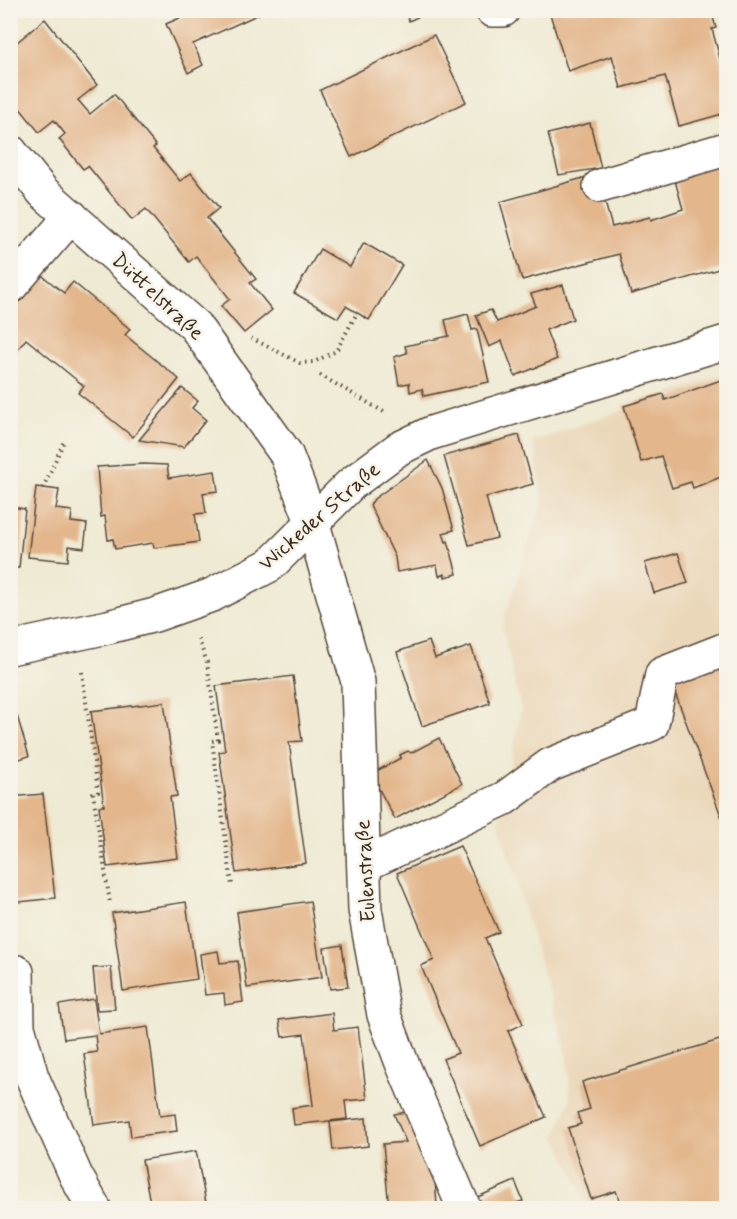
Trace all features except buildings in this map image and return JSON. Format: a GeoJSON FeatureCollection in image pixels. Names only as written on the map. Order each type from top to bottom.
{"type":"FeatureCollection","features":[{"type":"Feature","properties":{"kind":"street"},"geometry":{"type":"LineString","coordinates":[[492,10],[502,10]]}},
{"type":"Feature","properties":{"kind":"street"},"geometry":{"type":"LineString","coordinates":[[600,186],[726,149]]}},
{"type":"Feature","properties":{"kind":"street","name":"Düttelstraße"},"geometry":{"type":"LineString","coordinates":[[10,151],[43,192],[195,326],[286,454],[313,524]]}},
{"type":"Feature","properties":{"kind":"street"},"geometry":{"type":"LineString","coordinates":[[10,287],[71,216]]}},
{"type":"Feature","properties":{"kind":"street","name":"Wickeder Straße"},"geometry":{"type":"LineString","coordinates":[[10,648],[117,625],[212,595],[270,565],[351,484],[398,448],[431,433],[726,342]]}},
{"type":"Feature","properties":{"kind":"street","name":"Eulenstraße"},"geometry":{"type":"LineString","coordinates":[[313,524],[358,682],[365,910],[384,1015],[464,1209]]}},
{"type":"Feature","properties":{"kind":"street"},"geometry":{"type":"LineString","coordinates":[[364,865],[505,798],[550,765],[652,724],[662,674],[726,650]]}},
{"type":"Feature","properties":{"kind":"street"},"geometry":{"type":"LineString","coordinates":[[17,972],[18,1027],[32,1077],[76,1176],[94,1209]]}},
{"type":"Feature","properties":{"kind":"path"},"geometry":{"type":"LineString","coordinates":[[244,335],[300,363],[314,362],[336,351],[357,313]]}},
{"type":"Feature","properties":{"kind":"path"},"geometry":{"type":"LineString","coordinates":[[320,375],[388,414]]}},
{"type":"Feature","properties":{"kind":"path"},"geometry":{"type":"LineString","coordinates":[[43,488],[64,441]]}},
{"type":"Feature","properties":{"kind":"path"},"geometry":{"type":"LineString","coordinates":[[198,639],[207,662],[218,740],[212,741],[232,885]]}},
{"type":"Feature","properties":{"kind":"path"},"geometry":{"type":"LineString","coordinates":[[82,672],[98,792],[93,793],[110,903]]}},
{"type":"Feature","properties":{"kind":"shaded area"},"geometry":{"type":"Polygon","coordinates":[[[726,373],[726,1208],[590,1208],[556,1137],[570,1100],[568,1058],[499,823],[521,710],[502,626],[543,500],[533,442],[726,373]]]}}]}
